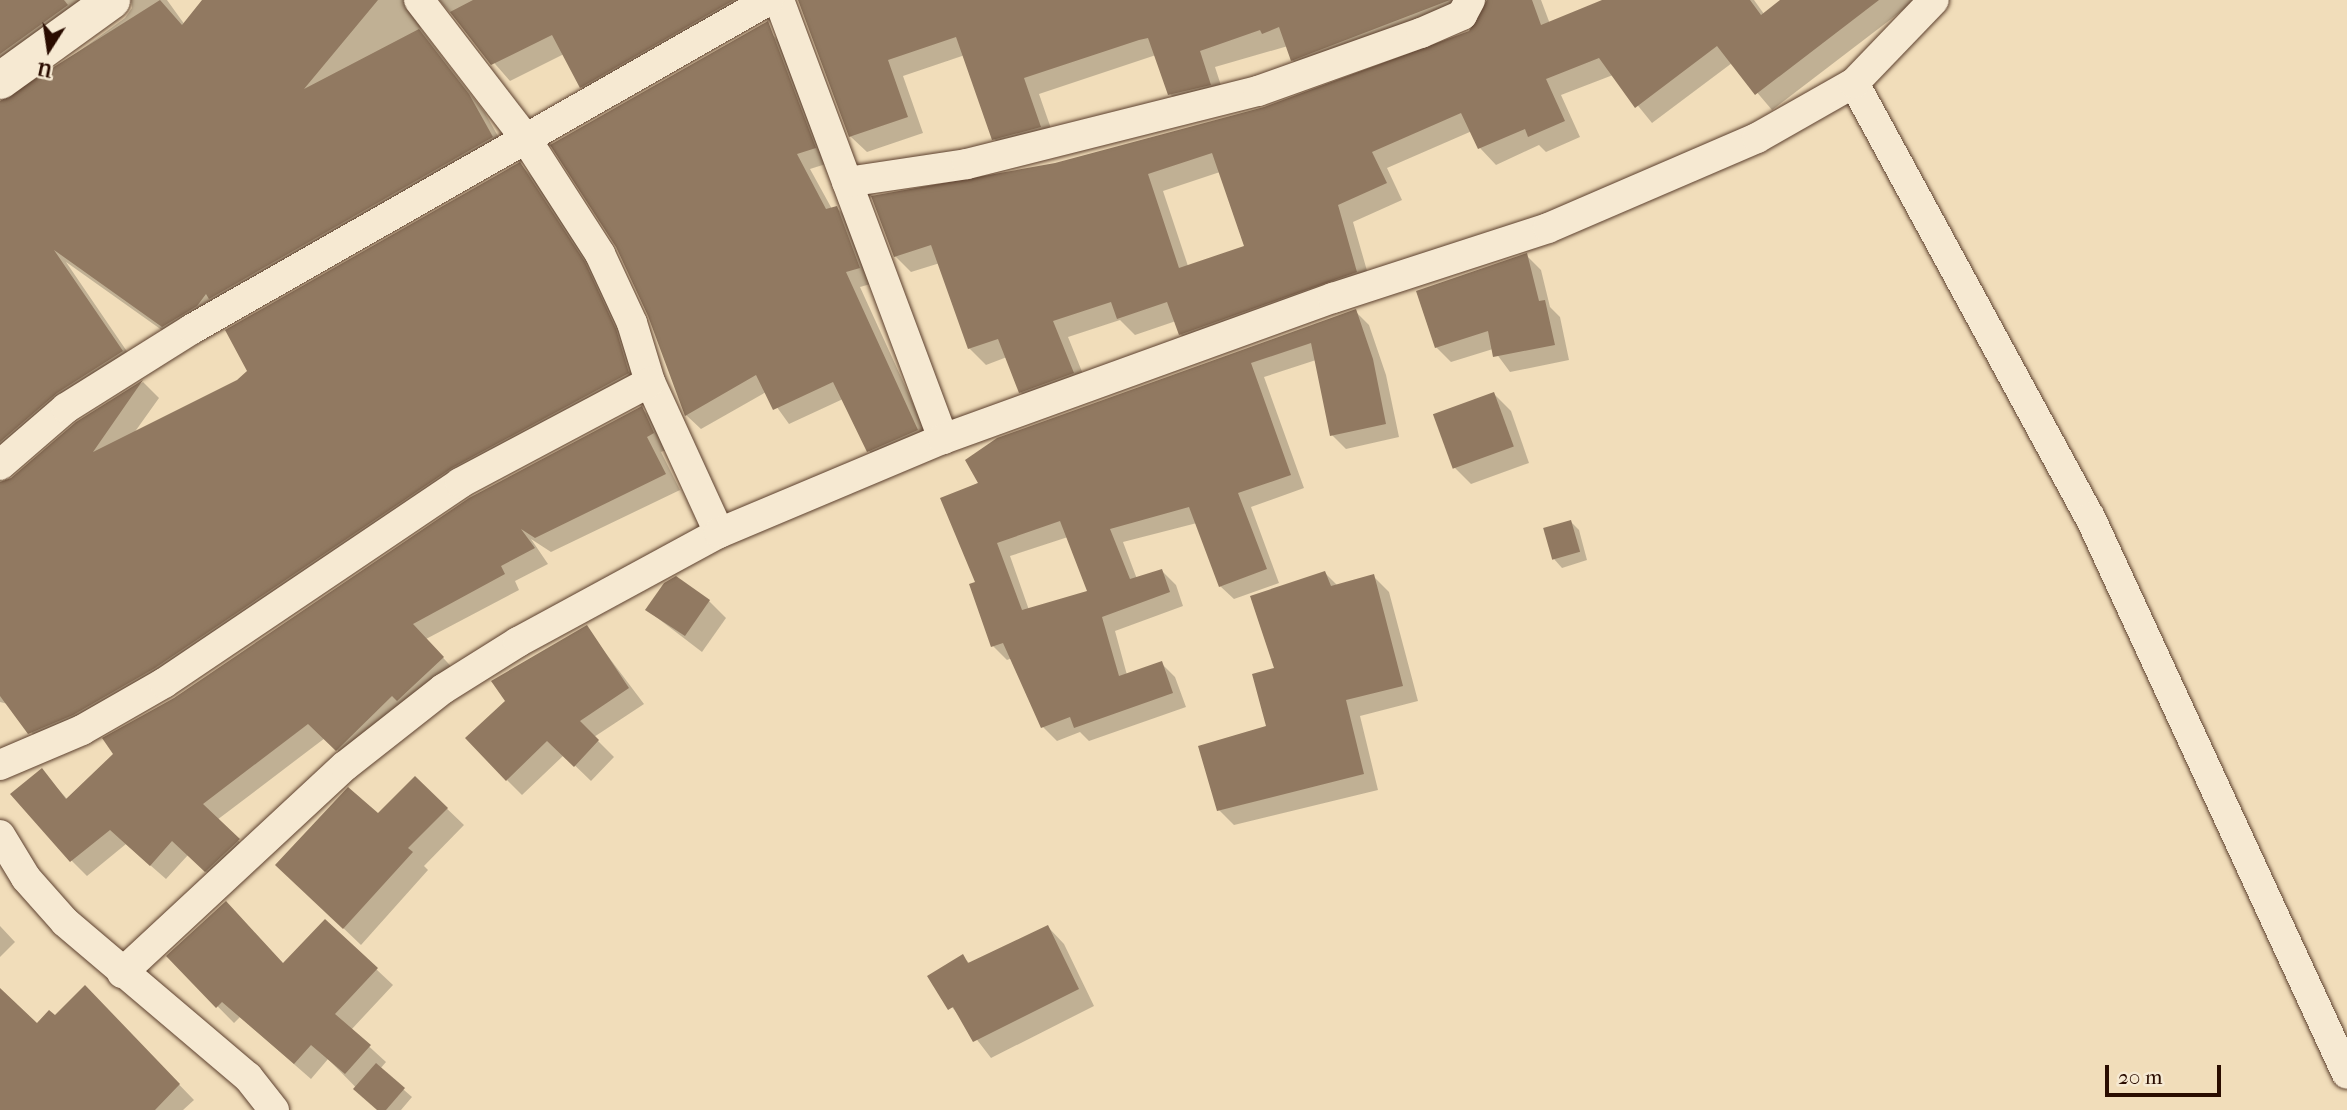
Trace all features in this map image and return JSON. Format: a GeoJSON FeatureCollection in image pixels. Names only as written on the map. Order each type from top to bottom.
{"type":"FeatureCollection","features":[{"type":"Feature","properties":{"kind":"street"},"geometry":{"type":"LineString","coordinates":[[0,80],[111,0]]}},
{"type":"Feature","properties":{"kind":"street"},"geometry":{"type":"LineString","coordinates":[[419,0],[526,139],[600,254],[632,323],[650,382],[719,533]]}},
{"type":"Feature","properties":{"kind":"street"},"geometry":{"type":"LineString","coordinates":[[0,465],[66,408],[192,329],[769,0]]}},
{"type":"Feature","properties":{"kind":"street"},"geometry":{"type":"LineString","coordinates":[[779,0],[943,439]]}},
{"type":"Feature","properties":{"kind":"street"},"geometry":{"type":"LineString","coordinates":[[846,182],[967,164],[1258,91],[1421,33],[1462,15],[1470,0]]}},
{"type":"Feature","properties":{"kind":"street"},"geometry":{"type":"LineString","coordinates":[[122,973],[345,766],[443,689],[517,642],[719,533],[943,439],[1334,298],[1548,228],[1757,138],[1854,83],[1934,0]]}},
{"type":"Feature","properties":{"kind":"street"},"geometry":{"type":"LineString","coordinates":[[1854,83],[2090,517],[2347,1074]]}},
{"type":"Feature","properties":{"kind":"street"},"geometry":{"type":"LineString","coordinates":[[0,765],[82,730],[164,683],[460,483],[650,382]]}},
{"type":"Feature","properties":{"kind":"street"},"geometry":{"type":"LineString","coordinates":[[0,835],[26,878],[65,922],[248,1077],[274,1110]]}},
{"type":"Feature","properties":{"kind":"building"},"geometry":{"type":"Polygon","coordinates":[[[0,0],[64,0],[68,5],[0,54],[0,0]]]}},
{"type":"Feature","properties":{"kind":"building"},"geometry":{"type":"Polygon","coordinates":[[[160,0],[182,25],[202,0],[378,0],[304,89],[419,29],[469,94],[493,137],[209,299],[206,294],[197,306],[162,327],[54,250],[123,351],[57,393],[0,442],[0,101],[160,0]]]}},
{"type":"Feature","properties":{"kind":"building"},"geometry":{"type":"Polygon","coordinates":[[[473,0],[734,0],[580,88],[552,35],[491,65],[450,12],[473,0]]]}},
{"type":"Feature","properties":{"kind":"building"},"geometry":{"type":"Polygon","coordinates":[[[798,0],[1450,0],[1291,61],[1279,27],[1262,34],[1260,30],[1200,51],[1211,85],[1168,95],[1148,38],[1139,40],[1024,78],[1041,127],[992,140],[956,37],[888,60],[908,117],[849,137],[798,0]]]}},
{"type":"Feature","properties":{"kind":"building"},"geometry":{"type":"Polygon","coordinates":[[[1487,0],[1532,0],[1541,25],[1602,0],[1750,0],[1761,15],[1780,0],[1879,0],[1755,95],[1717,46],[1635,108],[1599,58],[1546,79],[1565,121],[1528,137],[1525,129],[1478,149],[1461,113],[1372,152],[1387,183],[1338,205],[1357,272],[1179,335],[1167,302],[1117,319],[1111,302],[1053,321],[1074,373],[1019,393],[998,339],[968,349],[931,245],[894,257],[871,196],[1055,163],[1264,107],[1469,31],[1487,0]],[[1212,153],[1148,174],[1179,268],[1244,246],[1212,153]]]}},
{"type":"Feature","properties":{"kind":"building"},"geometry":{"type":"Polygon","coordinates":[[[768,21],[816,148],[797,154],[826,209],[837,206],[860,268],[846,272],[918,430],[867,452],[833,382],[773,410],[756,375],[685,416],[648,316],[616,247],[550,145],[768,21]]]}},
{"type":"Feature","properties":{"kind":"building"},"geometry":{"type":"Polygon","coordinates":[[[520,162],[585,262],[616,329],[629,373],[452,468],[155,668],[73,715],[28,734],[0,696],[0,482],[11,478],[76,422],[143,380],[93,452],[237,380],[247,371],[225,330],[520,162]]]}},
{"type":"Feature","properties":{"kind":"building"},"geometry":{"type":"Polygon","coordinates":[[[1527,253],[1539,301],[1545,300],[1555,345],[1493,357],[1488,331],[1435,348],[1416,291],[1527,253]]]}},
{"type":"Feature","properties":{"kind":"building"},"geometry":{"type":"Polygon","coordinates":[[[1356,309],[1373,359],[1386,424],[1330,436],[1311,343],[1251,363],[1291,475],[1238,493],[1267,569],[1219,587],[1189,507],[1110,529],[1130,579],[1162,569],[1170,592],[1102,617],[1119,676],[1162,661],[1173,693],[1074,728],[1070,717],[1041,728],[1003,643],[991,647],[969,584],[975,582],[940,498],[978,483],[965,460],[997,438],[1356,309]],[[1060,521],[997,543],[1022,610],[1087,591],[1060,521]]]}},
{"type":"Feature","properties":{"kind":"building"},"geometry":{"type":"Polygon","coordinates":[[[1494,392],[1514,447],[1453,469],[1433,414],[1494,392]]]}},
{"type":"Feature","properties":{"kind":"building"},"geometry":{"type":"Polygon","coordinates":[[[642,406],[654,433],[647,437],[666,474],[535,538],[521,529],[535,548],[501,566],[505,574],[413,624],[444,657],[397,701],[392,696],[336,751],[308,724],[203,804],[240,839],[205,872],[172,841],[150,866],[110,830],[70,862],[10,794],[42,768],[66,799],[113,754],[102,738],[174,698],[469,498],[642,406]]]}},
{"type":"Feature","properties":{"kind":"building"},"geometry":{"type":"Polygon","coordinates":[[[1571,520],[1580,552],[1552,560],[1543,528],[1571,520]]]}},
{"type":"Feature","properties":{"kind":"building"},"geometry":{"type":"Polygon","coordinates":[[[1325,571],[1331,586],[1374,574],[1403,686],[1346,700],[1364,774],[1217,811],[1198,746],[1266,726],[1252,674],[1274,668],[1250,596],[1325,571]]]}},
{"type":"Feature","properties":{"kind":"building"},"geometry":{"type":"Polygon","coordinates":[[[676,576],[710,600],[685,636],[645,610],[664,583],[676,576]]]}},
{"type":"Feature","properties":{"kind":"building"},"geometry":{"type":"Polygon","coordinates":[[[587,625],[629,688],[580,721],[599,740],[574,767],[547,741],[506,781],[465,738],[505,701],[491,681],[587,625]]]}},
{"type":"Feature","properties":{"kind":"building"},"geometry":{"type":"Polygon","coordinates":[[[415,776],[448,808],[408,848],[413,852],[343,929],[275,865],[348,787],[378,813],[415,776]]]}},
{"type":"Feature","properties":{"kind":"building"},"geometry":{"type":"Polygon","coordinates":[[[226,901],[283,963],[325,919],[378,968],[335,1014],[371,1045],[345,1074],[311,1045],[294,1064],[222,1002],[216,1008],[166,956],[226,901]]]}},
{"type":"Feature","properties":{"kind":"building"},"geometry":{"type":"Polygon","coordinates":[[[1048,925],[1079,989],[973,1042],[953,1007],[948,1010],[927,976],[963,954],[968,963],[1048,925]]]}},
{"type":"Feature","properties":{"kind":"building"},"geometry":{"type":"Polygon","coordinates":[[[85,985],[180,1084],[155,1110],[0,1110],[0,988],[37,1023],[49,1010],[55,1015],[85,985]]]}},
{"type":"Feature","properties":{"kind":"building"},"geometry":{"type":"Polygon","coordinates":[[[376,1063],[405,1088],[386,1110],[377,1110],[353,1089],[376,1063]]]}}]}
